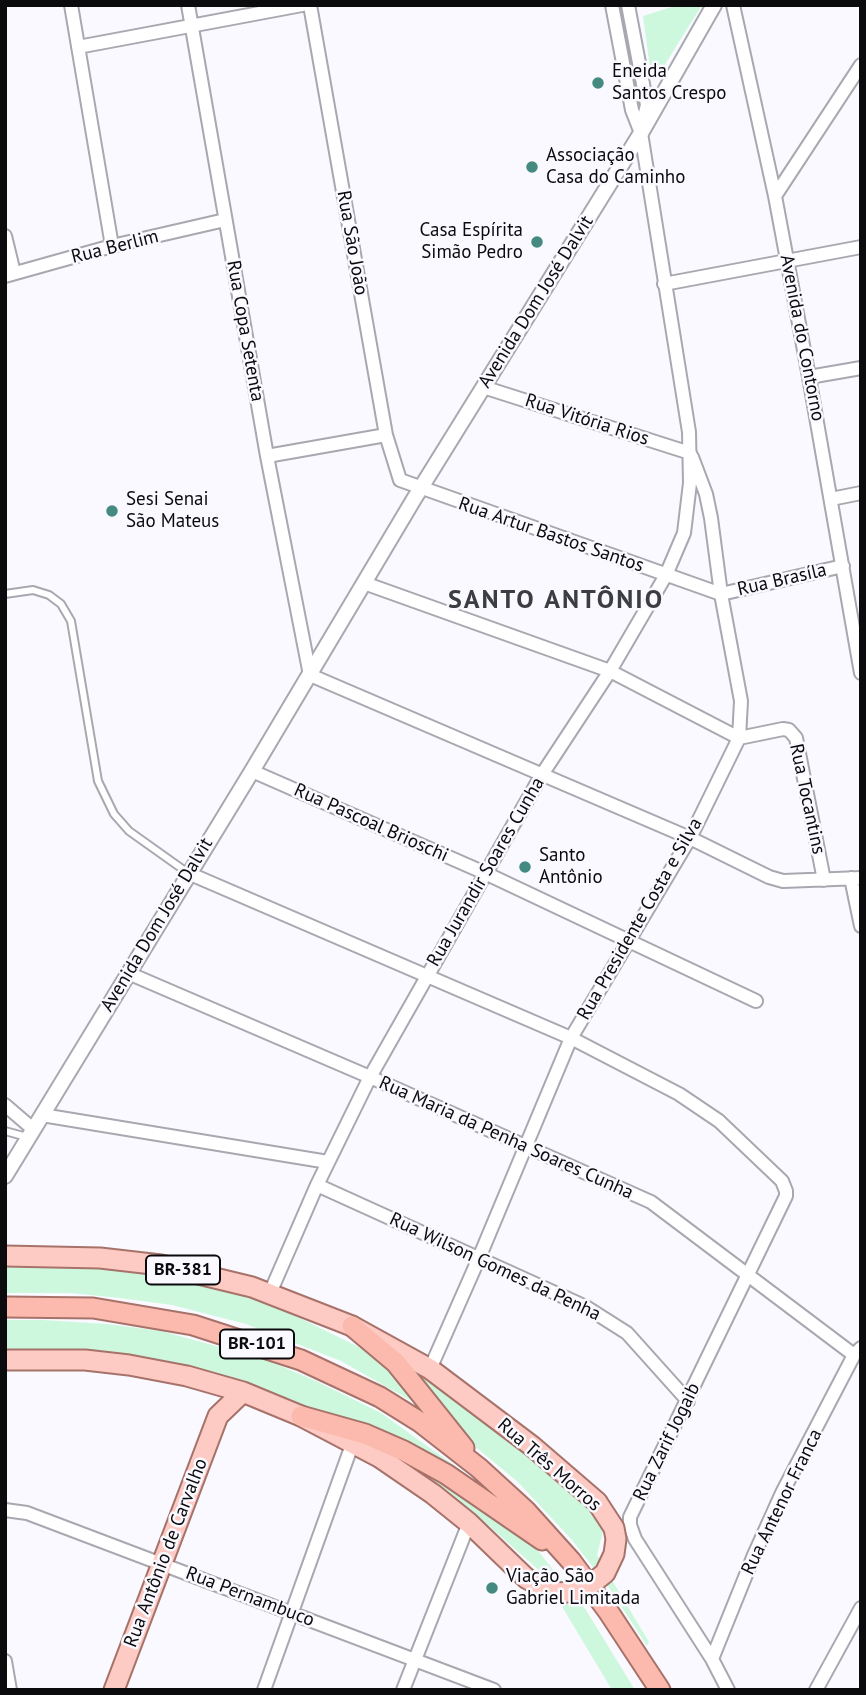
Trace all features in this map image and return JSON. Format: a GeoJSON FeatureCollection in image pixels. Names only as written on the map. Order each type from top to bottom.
{"type":"FeatureCollection","features":[{"type":"Feature","properties":{"kind":"highway","name":"BR-101"},"geometry":{"type":"LineString","coordinates":[[5,1307],[66,1307],[116,1311],[193,1325],[301,1360],[380,1397],[420,1422],[479,1468],[526,1511],[571,1561],[660,1690]]}},
{"type":"Feature","properties":{"kind":"highway"},"geometry":{"type":"LineString","coordinates":[[352,1326],[396,1363],[479,1468]]}},
{"type":"Feature","properties":{"kind":"highway"},"geometry":{"type":"LineString","coordinates":[[301,1416],[365,1434],[404,1451],[446,1474],[571,1561]]}},
{"type":"Feature","properties":{"kind":"main road","name":"Rua Três Morros"},"geometry":{"type":"LineString","coordinates":[[5,1256],[100,1258],[162,1265],[209,1275],[270,1293],[352,1326],[430,1369],[532,1446],[597,1502],[614,1528],[614,1554],[605,1573],[590,1585],[574,1591],[546,1590],[526,1578],[469,1523],[433,1494],[353,1442],[301,1416],[243,1392],[201,1380],[107,1363],[5,1360]]}},
{"type":"Feature","properties":{"kind":"main road"},"geometry":{"type":"LineString","coordinates":[[201,1380],[218,1416]]}},
{"type":"Feature","properties":{"kind":"main road","name":"Rua Antônio de Carvalho"},"geometry":{"type":"LineString","coordinates":[[114,1690],[218,1416],[243,1392]]}},
{"type":"Feature","properties":{"kind":"street"},"geometry":{"type":"LineString","coordinates":[[71,5],[112,246]]}},
{"type":"Feature","properties":{"kind":"street","name":"Rua Copa Setenta"},"geometry":{"type":"LineString","coordinates":[[188,5],[267,457],[310,675]]}},
{"type":"Feature","properties":{"kind":"street"},"geometry":{"type":"LineString","coordinates":[[78,47],[302,5]]}},
{"type":"Feature","properties":{"kind":"street","name":"Rua São João"},"geometry":{"type":"LineString","coordinates":[[310,5],[386,435],[400,480],[420,489]]}},
{"type":"Feature","properties":{"kind":"street"},"geometry":{"type":"LineString","coordinates":[[612,5],[632,110],[641,133],[690,432],[690,453]]}},
{"type":"Feature","properties":{"kind":"street"},"geometry":{"type":"LineString","coordinates":[[628,5],[647,105],[641,133]]}},
{"type":"Feature","properties":{"kind":"street","name":"Avenida Dom José Dalvit"},"geometry":{"type":"LineString","coordinates":[[5,1176],[420,489],[641,133],[714,5]]}},
{"type":"Feature","properties":{"kind":"street","name":"Avenida do Contorno"},"geometry":{"type":"LineString","coordinates":[[733,5],[775,196],[843,566],[856,614],[861,673]]}},
{"type":"Feature","properties":{"kind":"street"},"geometry":{"type":"LineString","coordinates":[[775,196],[861,65]]}},
{"type":"Feature","properties":{"kind":"street","name":"Rua Berlim"},"geometry":{"type":"LineString","coordinates":[[9,274],[112,246],[225,220]]}},
{"type":"Feature","properties":{"kind":"street"},"geometry":{"type":"LineString","coordinates":[[5,236],[9,274]]}},
{"type":"Feature","properties":{"kind":"street"},"geometry":{"type":"LineString","coordinates":[[664,284],[861,247]]}},
{"type":"Feature","properties":{"kind":"street"},"geometry":{"type":"LineString","coordinates":[[810,377],[861,368]]}},
{"type":"Feature","properties":{"kind":"street","name":"Rua Vitória Rios"},"geometry":{"type":"LineString","coordinates":[[483,387],[690,453]]}},
{"type":"Feature","properties":{"kind":"street"},"geometry":{"type":"LineString","coordinates":[[267,457],[386,435]]}},
{"type":"Feature","properties":{"kind":"street","name":"Rua Jurandir Soares Cunha"},"geometry":{"type":"LineString","coordinates":[[270,1293],[328,1162],[370,1077],[425,977],[541,776],[610,671],[666,575],[684,533],[688,510],[690,453]]}},
{"type":"Feature","properties":{"kind":"street","name":"Rua Presidente Costa e Silva"},"geometry":{"type":"LineString","coordinates":[[430,1369],[571,1038],[690,838],[739,738],[741,702],[706,494],[690,453]]}},
{"type":"Feature","properties":{"kind":"street","name":"Rua Artur Bastos Santos"},"geometry":{"type":"LineString","coordinates":[[420,489],[722,594]]}},
{"type":"Feature","properties":{"kind":"street"},"geometry":{"type":"LineString","coordinates":[[831,499],[861,493]]}},
{"type":"Feature","properties":{"kind":"street","name":"Rua Brasíla"},"geometry":{"type":"LineString","coordinates":[[722,594],[843,566]]}},
{"type":"Feature","properties":{"kind":"street"},"geometry":{"type":"LineString","coordinates":[[364,583],[610,671],[739,738]]}},
{"type":"Feature","properties":{"kind":"street"},"geometry":{"type":"LineString","coordinates":[[310,675],[690,838],[769,877],[783,881],[856,878],[861,926]]}},
{"type":"Feature","properties":{"kind":"street","name":"Rua Tocantins"},"geometry":{"type":"LineString","coordinates":[[739,738],[783,729],[789,730],[796,738],[824,880]]}},
{"type":"Feature","properties":{"kind":"street","name":"Rua Pascoal Brioschi"},"geometry":{"type":"LineString","coordinates":[[252,771],[485,873],[757,1001]]}},
{"type":"Feature","properties":{"kind":"street"},"geometry":{"type":"LineString","coordinates":[[188,873],[571,1038]]}},
{"type":"Feature","properties":{"kind":"street","name":"Rua Maria da Penha Soares Cunha"},"geometry":{"type":"LineString","coordinates":[[128,973],[651,1202],[748,1277],[858,1352]]}},
{"type":"Feature","properties":{"kind":"street","name":"Rua Zarif Jogaib"},"geometry":{"type":"LineString","coordinates":[[571,1038],[679,1094],[719,1121],[785,1186],[786,1196],[630,1517],[635,1539],[712,1659],[728,1690]]}},
{"type":"Feature","properties":{"kind":"street"},"geometry":{"type":"LineString","coordinates":[[5,1105],[30,1134]]}},
{"type":"Feature","properties":{"kind":"street"},"geometry":{"type":"LineString","coordinates":[[42,1115],[328,1162]]}},
{"type":"Feature","properties":{"kind":"street","name":"Rua Wilson Gomes da Penha"},"geometry":{"type":"LineString","coordinates":[[317,1185],[586,1307],[626,1333],[688,1401]]}},
{"type":"Feature","properties":{"kind":"street","name":"Rua Antenor Franca"},"geometry":{"type":"LineString","coordinates":[[712,1659],[777,1505],[858,1352]]}},
{"type":"Feature","properties":{"kind":"street"},"geometry":{"type":"LineString","coordinates":[[264,1690],[353,1442]]}},
{"type":"Feature","properties":{"kind":"street","name":"Rua Pernambuco"},"geometry":{"type":"LineString","coordinates":[[5,1510],[27,1513],[494,1690]]}},
{"type":"Feature","properties":{"kind":"street"},"geometry":{"type":"LineString","coordinates":[[403,1690],[469,1523]]}},
{"type":"Feature","properties":{"kind":"street"},"geometry":{"type":"LineString","coordinates":[[816,1690],[861,1608]]}},
{"type":"Feature","properties":{"kind":"street"},"geometry":{"type":"LineString","coordinates":[[5,1661],[10,1690]]}},
{"type":"Feature","properties":{"kind":"lane"},"geometry":{"type":"LineString","coordinates":[[5,594],[33,590],[49,594],[61,604],[71,621],[99,781],[114,814],[129,831],[188,873]]}},
{"type":"Feature","properties":{"kind":"lane"},"geometry":{"type":"LineString","coordinates":[[5,1130],[30,1134]]}},
{"type":"Feature","properties":{"kind":"green space"},"geometry":{"type":"Polygon","coordinates":[[[678,5],[702,5],[664,66],[656,73],[650,68],[643,16],[678,5]]]}},
{"type":"Feature","properties":{"kind":"green space"},"geometry":{"type":"Polygon","coordinates":[[[44,1264],[121,1269],[161,1275],[261,1299],[383,1359],[431,1412],[341,1361],[246,1324],[172,1305],[120,1298],[70,1293],[5,1293],[5,1265],[44,1264]]]}},
{"type":"Feature","properties":{"kind":"green space"},"geometry":{"type":"Polygon","coordinates":[[[5,1320],[107,1324],[161,1331],[264,1359],[381,1413],[469,1476],[492,1496],[312,1411],[261,1389],[221,1376],[132,1356],[83,1351],[5,1350],[5,1320]]]}},
{"type":"Feature","properties":{"kind":"green space"},"geometry":{"type":"Polygon","coordinates":[[[410,1366],[437,1383],[513,1441],[598,1514],[604,1527],[597,1555],[649,1642],[647,1646],[610,1589],[572,1540],[518,1482],[466,1439],[410,1366]]]}},
{"type":"Feature","properties":{"kind":"green space"},"geometry":{"type":"Polygon","coordinates":[[[394,1456],[415,1460],[538,1551],[586,1610],[635,1690],[612,1690],[542,1573],[439,1486],[394,1456]]]}},
{"type":"Feature","properties":{"kind":"place","name":"Eneida Santos Crespo"},"geometry":{"type":"Point","coordinates":[598,83]}},
{"type":"Feature","properties":{"kind":"place","name":"Associação Casa do Caminho"},"geometry":{"type":"Point","coordinates":[532,167]}},
{"type":"Feature","properties":{"kind":"place","name":"Casa Espírita Simão Pedro"},"geometry":{"type":"Point","coordinates":[537,242]}},
{"type":"Feature","properties":{"kind":"place","name":"Sesi Senai São Mateus"},"geometry":{"type":"Point","coordinates":[112,511]}},
{"type":"Feature","properties":{"kind":"place","name":"Santo Antônio"},"geometry":{"type":"Point","coordinates":[525,867]}},
{"type":"Feature","properties":{"kind":"place","name":"Viação São Gabriel Limitada"},"geometry":{"type":"Point","coordinates":[492,1588]}},
{"type":"Feature","properties":{"kind":"district","name":"SANTO ANTÔNIO"},"geometry":{"type":"Point","coordinates":[556,601]}}]}
